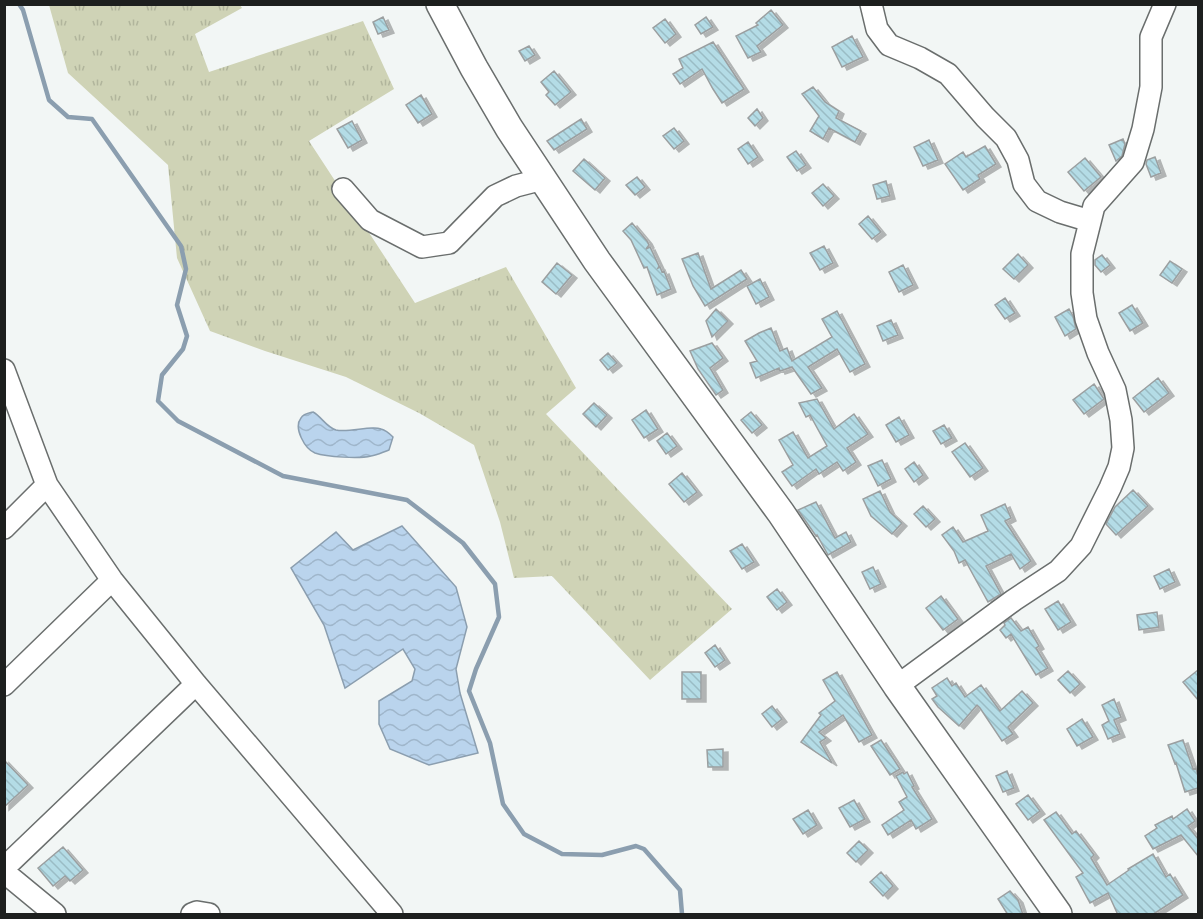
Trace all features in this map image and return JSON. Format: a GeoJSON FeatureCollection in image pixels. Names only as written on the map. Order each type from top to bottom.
{"type":"FeatureCollection","features":[{"type":"Feature","properties":{"kind":"main road"},"geometry":{"type":"LineString","coordinates":[[440,4],[479,78],[509,128],[597,261],[781,513],[897,686],[1058,915]]}},
{"type":"Feature","properties":{"kind":"street"},"geometry":{"type":"LineString","coordinates":[[871,4],[877,30],[889,45],[920,58],[948,74],[1006,138],[1018,160],[1024,184],[1037,201],[1060,212],[1090,221]]}},
{"type":"Feature","properties":{"kind":"street"},"geometry":{"type":"LineString","coordinates":[[897,686],[1014,600],[1058,571],[1081,546],[1119,467],[1123,448],[1122,429],[1115,390],[1086,319],[1082,293],[1082,254],[1094,206],[1133,162],[1143,129],[1151,87],[1151,37],[1165,4]]}},
{"type":"Feature","properties":{"kind":"street"},"geometry":{"type":"LineString","coordinates":[[343,189],[370,220],[422,247],[448,243],[495,196],[516,186],[543,179]]}},
{"type":"Feature","properties":{"kind":"street"},"geometry":{"type":"LineString","coordinates":[[4,370],[47,485],[112,580],[196,684],[392,915]]}},
{"type":"Feature","properties":{"kind":"street"},"geometry":{"type":"LineString","coordinates":[[4,528],[47,485]]}},
{"type":"Feature","properties":{"kind":"street"},"geometry":{"type":"LineString","coordinates":[[4,685],[112,580]]}},
{"type":"Feature","properties":{"kind":"street"},"geometry":{"type":"LineString","coordinates":[[55,915],[4,870],[196,684]]}},
{"type":"Feature","properties":{"kind":"street"},"geometry":{"type":"LineString","coordinates":[[192,915],[197,912],[209,915]]}},
{"type":"Feature","properties":{"kind":"green space"},"geometry":{"type":"Polygon","coordinates":[[[49,5],[240,5],[242,8],[195,34],[209,72],[363,21],[394,89],[309,141],[415,303],[506,267],[576,388],[546,414],[732,609],[650,680],[552,576],[514,578],[500,522],[474,445],[419,413],[346,377],[210,331],[177,258],[168,165],[68,73],[49,5]]]}},
{"type":"Feature","properties":{"kind":"water"},"geometry":{"type":"Polygon","coordinates":[[[313,412],[329,427],[336,430],[377,428],[384,430],[393,437],[389,450],[373,456],[359,457],[335,456],[311,451],[304,443],[298,427],[302,417],[313,412]]]}},
{"type":"Feature","properties":{"kind":"water"},"geometry":{"type":"Polygon","coordinates":[[[402,526],[456,587],[467,627],[456,669],[460,693],[478,753],[429,765],[390,749],[379,724],[379,701],[412,681],[415,669],[403,649],[345,688],[324,625],[291,568],[336,532],[353,550],[402,526]]]}},
{"type":"Feature","properties":{"kind":"building"},"geometry":{"type":"Polygon","coordinates":[[[771,10],[783,25],[757,46],[761,52],[748,58],[736,36],[758,25],[756,23],[771,10]]]}},
{"type":"Feature","properties":{"kind":"building"},"geometry":{"type":"Polygon","coordinates":[[[383,17],[389,30],[378,34],[373,22],[383,17]]]}},
{"type":"Feature","properties":{"kind":"building"},"geometry":{"type":"Polygon","coordinates":[[[706,17],[713,27],[701,34],[695,25],[706,17]]]}},
{"type":"Feature","properties":{"kind":"building"},"geometry":{"type":"Polygon","coordinates":[[[665,19],[676,34],[665,43],[653,28],[665,19]]]}},
{"type":"Feature","properties":{"kind":"building"},"geometry":{"type":"Polygon","coordinates":[[[852,36],[863,57],[842,67],[832,47],[852,36]]]}},
{"type":"Feature","properties":{"kind":"building"},"geometry":{"type":"Polygon","coordinates":[[[713,42],[744,89],[722,103],[702,69],[680,84],[673,74],[683,68],[679,59],[713,42]]]}},
{"type":"Feature","properties":{"kind":"building"},"geometry":{"type":"Polygon","coordinates":[[[529,46],[535,55],[525,61],[519,51],[529,46]]]}},
{"type":"Feature","properties":{"kind":"building"},"geometry":{"type":"Polygon","coordinates":[[[554,71],[571,92],[555,105],[546,95],[549,92],[541,82],[554,71]]]}},
{"type":"Feature","properties":{"kind":"building"},"geometry":{"type":"Polygon","coordinates":[[[813,87],[825,102],[839,111],[836,118],[861,131],[855,142],[829,128],[823,139],[810,131],[819,116],[802,94],[813,87]]]}},
{"type":"Feature","properties":{"kind":"building"},"geometry":{"type":"Polygon","coordinates":[[[421,95],[432,114],[418,123],[406,105],[421,95]]]}},
{"type":"Feature","properties":{"kind":"building"},"geometry":{"type":"Polygon","coordinates":[[[757,109],[763,118],[755,126],[748,118],[757,109]]]}},
{"type":"Feature","properties":{"kind":"building"},"geometry":{"type":"Polygon","coordinates":[[[581,119],[587,129],[554,150],[547,141],[581,119]]]}},
{"type":"Feature","properties":{"kind":"building"},"geometry":{"type":"Polygon","coordinates":[[[352,121],[362,140],[348,148],[337,129],[352,121]]]}},
{"type":"Feature","properties":{"kind":"building"},"geometry":{"type":"Polygon","coordinates":[[[674,128],[684,141],[674,149],[663,136],[674,128]]]}},
{"type":"Feature","properties":{"kind":"building"},"geometry":{"type":"Polygon","coordinates":[[[1123,139],[1125,144],[1122,156],[1116,161],[1109,145],[1123,139]]]}},
{"type":"Feature","properties":{"kind":"building"},"geometry":{"type":"Polygon","coordinates":[[[929,140],[938,160],[923,166],[914,147],[929,140]]]}},
{"type":"Feature","properties":{"kind":"building"},"geometry":{"type":"Polygon","coordinates":[[[748,142],[758,157],[748,164],[738,149],[748,142]]]}},
{"type":"Feature","properties":{"kind":"building"},"geometry":{"type":"Polygon","coordinates":[[[985,146],[996,164],[978,175],[980,179],[963,190],[945,164],[963,152],[966,157],[985,146]]]}},
{"type":"Feature","properties":{"kind":"building"},"geometry":{"type":"Polygon","coordinates":[[[796,151],[806,165],[797,171],[787,157],[796,151]]]}},
{"type":"Feature","properties":{"kind":"building"},"geometry":{"type":"Polygon","coordinates":[[[1155,157],[1161,173],[1151,177],[1146,164],[1147,160],[1155,157]]]}},
{"type":"Feature","properties":{"kind":"building"},"geometry":{"type":"Polygon","coordinates":[[[1085,158],[1101,177],[1084,191],[1068,172],[1085,158]]]}},
{"type":"Feature","properties":{"kind":"building"},"geometry":{"type":"Polygon","coordinates":[[[584,159],[605,178],[595,190],[573,171],[584,159]]]}},
{"type":"Feature","properties":{"kind":"building"},"geometry":{"type":"Polygon","coordinates":[[[637,177],[645,187],[635,195],[626,185],[637,177]]]}},
{"type":"Feature","properties":{"kind":"building"},"geometry":{"type":"Polygon","coordinates":[[[886,181],[890,196],[877,199],[873,185],[886,181]]]}},
{"type":"Feature","properties":{"kind":"building"},"geometry":{"type":"Polygon","coordinates":[[[823,184],[834,196],[823,206],[812,193],[823,184]]]}},
{"type":"Feature","properties":{"kind":"building"},"geometry":{"type":"Polygon","coordinates":[[[868,216],[881,232],[872,239],[859,224],[868,216]]]}},
{"type":"Feature","properties":{"kind":"building"},"geometry":{"type":"Polygon","coordinates":[[[632,223],[647,241],[649,245],[646,249],[650,247],[658,268],[664,271],[671,289],[657,295],[647,267],[644,268],[631,240],[623,231],[632,223]]]}},
{"type":"Feature","properties":{"kind":"building"},"geometry":{"type":"Polygon","coordinates":[[[824,246],[833,263],[820,270],[810,253],[824,246]]]}},
{"type":"Feature","properties":{"kind":"building"},"geometry":{"type":"Polygon","coordinates":[[[698,253],[711,289],[741,270],[747,279],[705,306],[693,286],[682,259],[698,253]]]}},
{"type":"Feature","properties":{"kind":"building"},"geometry":{"type":"Polygon","coordinates":[[[1018,254],[1028,265],[1014,279],[1003,269],[1018,254]]]}},
{"type":"Feature","properties":{"kind":"building"},"geometry":{"type":"Polygon","coordinates":[[[1102,255],[1110,265],[1101,272],[1095,265],[1095,260],[1102,255]]]}},
{"type":"Feature","properties":{"kind":"building"},"geometry":{"type":"Polygon","coordinates":[[[1170,261],[1182,269],[1172,283],[1160,275],[1170,261]]]}},
{"type":"Feature","properties":{"kind":"building"},"geometry":{"type":"Polygon","coordinates":[[[557,263],[572,275],[556,294],[542,282],[557,263]]]}},
{"type":"Feature","properties":{"kind":"building"},"geometry":{"type":"Polygon","coordinates":[[[903,265],[913,285],[899,292],[889,272],[903,265]]]}},
{"type":"Feature","properties":{"kind":"building"},"geometry":{"type":"Polygon","coordinates":[[[760,279],[769,297],[756,304],[747,286],[760,279]]]}},
{"type":"Feature","properties":{"kind":"building"},"geometry":{"type":"Polygon","coordinates":[[[1005,298],[1015,313],[1005,319],[995,305],[1005,298]]]}},
{"type":"Feature","properties":{"kind":"building"},"geometry":{"type":"Polygon","coordinates":[[[1132,305],[1143,323],[1130,331],[1119,313],[1132,305]]]}},
{"type":"Feature","properties":{"kind":"building"},"geometry":{"type":"Polygon","coordinates":[[[716,309],[728,321],[712,337],[706,321],[716,309]]]}},
{"type":"Feature","properties":{"kind":"building"},"geometry":{"type":"Polygon","coordinates":[[[1069,309],[1076,329],[1065,336],[1055,317],[1069,309]]]}},
{"type":"Feature","properties":{"kind":"building"},"geometry":{"type":"Polygon","coordinates":[[[837,311],[865,364],[850,372],[837,349],[808,367],[822,388],[811,394],[792,367],[780,371],[779,368],[756,378],[750,363],[757,361],[745,341],[771,328],[780,351],[787,348],[792,361],[832,337],[822,319],[837,311]]]}},
{"type":"Feature","properties":{"kind":"building"},"geometry":{"type":"Polygon","coordinates":[[[891,320],[898,335],[883,341],[877,326],[891,320]]]}},
{"type":"Feature","properties":{"kind":"building"},"geometry":{"type":"Polygon","coordinates":[[[712,343],[723,358],[710,368],[723,390],[716,395],[698,369],[690,351],[712,343]]]}},
{"type":"Feature","properties":{"kind":"building"},"geometry":{"type":"Polygon","coordinates":[[[608,353],[617,363],[608,370],[600,360],[608,353]]]}},
{"type":"Feature","properties":{"kind":"building"},"geometry":{"type":"Polygon","coordinates":[[[1158,378],[1169,393],[1144,412],[1133,398],[1158,378]]]}},
{"type":"Feature","properties":{"kind":"building"},"geometry":{"type":"Polygon","coordinates":[[[1094,384],[1104,399],[1084,414],[1073,400],[1094,384]]]}},
{"type":"Feature","properties":{"kind":"building"},"geometry":{"type":"Polygon","coordinates":[[[817,399],[834,429],[854,414],[868,434],[847,448],[856,462],[843,471],[837,462],[819,474],[816,469],[792,486],[782,472],[793,465],[779,440],[793,432],[808,458],[827,446],[810,415],[806,417],[799,403],[817,399]]]}},
{"type":"Feature","properties":{"kind":"building"},"geometry":{"type":"Polygon","coordinates":[[[594,403],[607,415],[596,427],[583,414],[594,403]]]}},
{"type":"Feature","properties":{"kind":"building"},"geometry":{"type":"Polygon","coordinates":[[[646,410],[658,429],[644,438],[632,420],[646,410]]]}},
{"type":"Feature","properties":{"kind":"building"},"geometry":{"type":"Polygon","coordinates":[[[751,412],[762,425],[752,433],[741,420],[751,412]]]}},
{"type":"Feature","properties":{"kind":"building"},"geometry":{"type":"Polygon","coordinates":[[[899,417],[909,435],[896,442],[886,425],[899,417]]]}},
{"type":"Feature","properties":{"kind":"building"},"geometry":{"type":"Polygon","coordinates":[[[944,425],[952,438],[941,444],[933,431],[944,425]]]}},
{"type":"Feature","properties":{"kind":"building"},"geometry":{"type":"Polygon","coordinates":[[[667,433],[677,446],[666,454],[657,441],[667,433]]]}},
{"type":"Feature","properties":{"kind":"building"},"geometry":{"type":"Polygon","coordinates":[[[965,443],[983,468],[970,477],[952,452],[965,443]]]}},
{"type":"Feature","properties":{"kind":"building"},"geometry":{"type":"Polygon","coordinates":[[[882,460],[891,479],[878,486],[868,466],[882,460]]]}},
{"type":"Feature","properties":{"kind":"building"},"geometry":{"type":"Polygon","coordinates":[[[914,462],[923,475],[914,482],[905,469],[914,462]]]}},
{"type":"Feature","properties":{"kind":"building"},"geometry":{"type":"Polygon","coordinates":[[[682,473],[697,492],[684,502],[669,484],[682,473]]]}},
{"type":"Feature","properties":{"kind":"building"},"geometry":{"type":"Polygon","coordinates":[[[1133,490],[1148,506],[1116,535],[1106,524],[1115,507],[1133,490]]]}},
{"type":"Feature","properties":{"kind":"building"},"geometry":{"type":"Polygon","coordinates":[[[880,491],[890,512],[902,523],[892,534],[871,516],[863,499],[880,491]]]}},
{"type":"Feature","properties":{"kind":"building"},"geometry":{"type":"Polygon","coordinates":[[[816,502],[835,538],[846,532],[851,542],[828,555],[817,535],[798,510],[816,502]]]}},
{"type":"Feature","properties":{"kind":"building"},"geometry":{"type":"Polygon","coordinates":[[[1005,504],[1011,518],[1005,521],[1031,561],[1020,569],[1011,554],[986,566],[1001,594],[988,602],[965,560],[959,563],[954,551],[942,535],[953,527],[963,542],[988,531],[981,515],[1005,504]]]}},
{"type":"Feature","properties":{"kind":"building"},"geometry":{"type":"Polygon","coordinates":[[[923,506],[935,519],[926,527],[914,514],[923,506]]]}},
{"type":"Feature","properties":{"kind":"building"},"geometry":{"type":"Polygon","coordinates":[[[742,544],[754,562],[742,569],[730,551],[742,544]]]}},
{"type":"Feature","properties":{"kind":"building"},"geometry":{"type":"Polygon","coordinates":[[[873,567],[881,584],[870,589],[862,572],[873,567]]]}},
{"type":"Feature","properties":{"kind":"building"},"geometry":{"type":"Polygon","coordinates":[[[1169,569],[1175,582],[1160,589],[1154,576],[1169,569]]]}},
{"type":"Feature","properties":{"kind":"building"},"geometry":{"type":"Polygon","coordinates":[[[777,589],[787,602],[777,610],[767,597],[777,589]]]}},
{"type":"Feature","properties":{"kind":"building"},"geometry":{"type":"Polygon","coordinates":[[[941,596],[958,619],[943,630],[926,608],[941,596]]]}},
{"type":"Feature","properties":{"kind":"building"},"geometry":{"type":"Polygon","coordinates":[[[1058,601],[1071,622],[1058,630],[1045,609],[1058,601]]]}},
{"type":"Feature","properties":{"kind":"building"},"geometry":{"type":"Polygon","coordinates":[[[1157,612],[1159,627],[1139,630],[1137,615],[1157,612]]]}},
{"type":"Feature","properties":{"kind":"building"},"geometry":{"type":"Polygon","coordinates":[[[1011,618],[1021,631],[1028,627],[1039,646],[1036,648],[1048,668],[1036,675],[1011,634],[1006,638],[1000,630],[1011,618]]]}},
{"type":"Feature","properties":{"kind":"building"},"geometry":{"type":"Polygon","coordinates":[[[715,645],[725,660],[715,667],[705,653],[715,645]]]}},
{"type":"Feature","properties":{"kind":"building"},"geometry":{"type":"Polygon","coordinates":[[[1198,670],[1198,700],[1183,682],[1198,670]]]}},
{"type":"Feature","properties":{"kind":"building"},"geometry":{"type":"Polygon","coordinates":[[[1068,671],[1080,684],[1070,693],[1058,680],[1068,671]]]}},
{"type":"Feature","properties":{"kind":"building"},"geometry":{"type":"Polygon","coordinates":[[[682,672],[701,672],[701,699],[682,699],[682,672]]]}},
{"type":"Feature","properties":{"kind":"building"},"geometry":{"type":"Polygon","coordinates":[[[837,672],[872,735],[859,742],[843,715],[819,732],[826,738],[820,742],[832,763],[801,742],[821,715],[819,713],[835,701],[823,680],[837,672]]]}},
{"type":"Feature","properties":{"kind":"building"},"geometry":{"type":"Polygon","coordinates":[[[947,678],[952,686],[956,683],[965,697],[981,685],[1000,711],[1022,691],[1033,703],[1008,727],[1013,734],[1002,741],[977,705],[959,726],[938,707],[932,699],[937,696],[932,688],[947,678]]]}},
{"type":"Feature","properties":{"kind":"building"},"geometry":{"type":"Polygon","coordinates":[[[1114,699],[1121,717],[1114,720],[1120,734],[1108,739],[1102,725],[1109,721],[1102,705],[1114,699]]]}},
{"type":"Feature","properties":{"kind":"building"},"geometry":{"type":"Polygon","coordinates":[[[772,706],[782,719],[772,727],[762,714],[772,706]]]}},
{"type":"Feature","properties":{"kind":"building"},"geometry":{"type":"Polygon","coordinates":[[[1082,719],[1093,737],[1077,746],[1067,729],[1082,719]]]}},
{"type":"Feature","properties":{"kind":"building"},"geometry":{"type":"Polygon","coordinates":[[[881,740],[900,769],[890,775],[871,746],[881,740]]]}},
{"type":"Feature","properties":{"kind":"building"},"geometry":{"type":"Polygon","coordinates":[[[1183,740],[1193,769],[1196,768],[1198,776],[1198,788],[1185,792],[1168,745],[1183,740]]]}},
{"type":"Feature","properties":{"kind":"building"},"geometry":{"type":"Polygon","coordinates":[[[723,749],[723,767],[708,767],[707,750],[723,749]]]}},
{"type":"Feature","properties":{"kind":"building"},"geometry":{"type":"Polygon","coordinates":[[[4,760],[28,785],[4,807],[4,760]]]}},
{"type":"Feature","properties":{"kind":"building"},"geometry":{"type":"Polygon","coordinates":[[[1007,771],[1014,788],[1003,792],[996,776],[1007,771]]]}},
{"type":"Feature","properties":{"kind":"building"},"geometry":{"type":"Polygon","coordinates":[[[903,772],[904,774],[907,772],[914,786],[912,787],[932,819],[916,829],[911,820],[888,835],[882,825],[904,810],[899,802],[907,797],[896,776],[903,772]]]}},
{"type":"Feature","properties":{"kind":"building"},"geometry":{"type":"Polygon","coordinates":[[[1028,795],[1040,811],[1028,820],[1016,804],[1028,795]]]}},
{"type":"Feature","properties":{"kind":"building"},"geometry":{"type":"Polygon","coordinates":[[[854,800],[865,819],[850,827],[839,808],[854,800]]]}},
{"type":"Feature","properties":{"kind":"building"},"geometry":{"type":"Polygon","coordinates":[[[1187,809],[1195,821],[1188,826],[1198,839],[1198,856],[1181,835],[1153,849],[1145,836],[1157,828],[1155,825],[1172,816],[1173,819],[1187,809]]]}},
{"type":"Feature","properties":{"kind":"building"},"geometry":{"type":"Polygon","coordinates":[[[808,810],[817,825],[803,834],[793,819],[808,810]]]}},
{"type":"Feature","properties":{"kind":"building"},"geometry":{"type":"Polygon","coordinates":[[[1056,812],[1072,834],[1076,831],[1094,855],[1091,858],[1107,885],[1153,854],[1166,877],[1170,874],[1183,895],[1152,915],[1118,915],[1108,893],[1090,903],[1076,877],[1083,873],[1044,820],[1056,812]]]}},
{"type":"Feature","properties":{"kind":"building"},"geometry":{"type":"Polygon","coordinates":[[[859,841],[868,850],[856,862],[847,853],[859,841]]]}},
{"type":"Feature","properties":{"kind":"building"},"geometry":{"type":"Polygon","coordinates":[[[63,847],[83,870],[70,881],[65,876],[53,886],[38,868],[63,847]]]}},
{"type":"Feature","properties":{"kind":"building"},"geometry":{"type":"Polygon","coordinates":[[[881,872],[893,886],[883,896],[870,882],[881,872]]]}},
{"type":"Feature","properties":{"kind":"building"},"geometry":{"type":"Polygon","coordinates":[[[1010,891],[1018,900],[1023,915],[1008,915],[998,899],[1010,891]]]}},
{"type":"Feature","properties":{"kind":"waterway"},"geometry":{"type":"LineString","coordinates":[[19,4],[23,10],[49,100],[68,117],[92,119],[181,246],[186,269],[177,305],[187,336],[183,349],[162,375],[158,401],[178,421],[283,476],[407,500],[463,543],[495,584],[499,617],[469,691],[490,743],[503,804],[524,834],[562,854],[602,855],[636,846],[644,849],[680,890],[682,914]]}}]}
